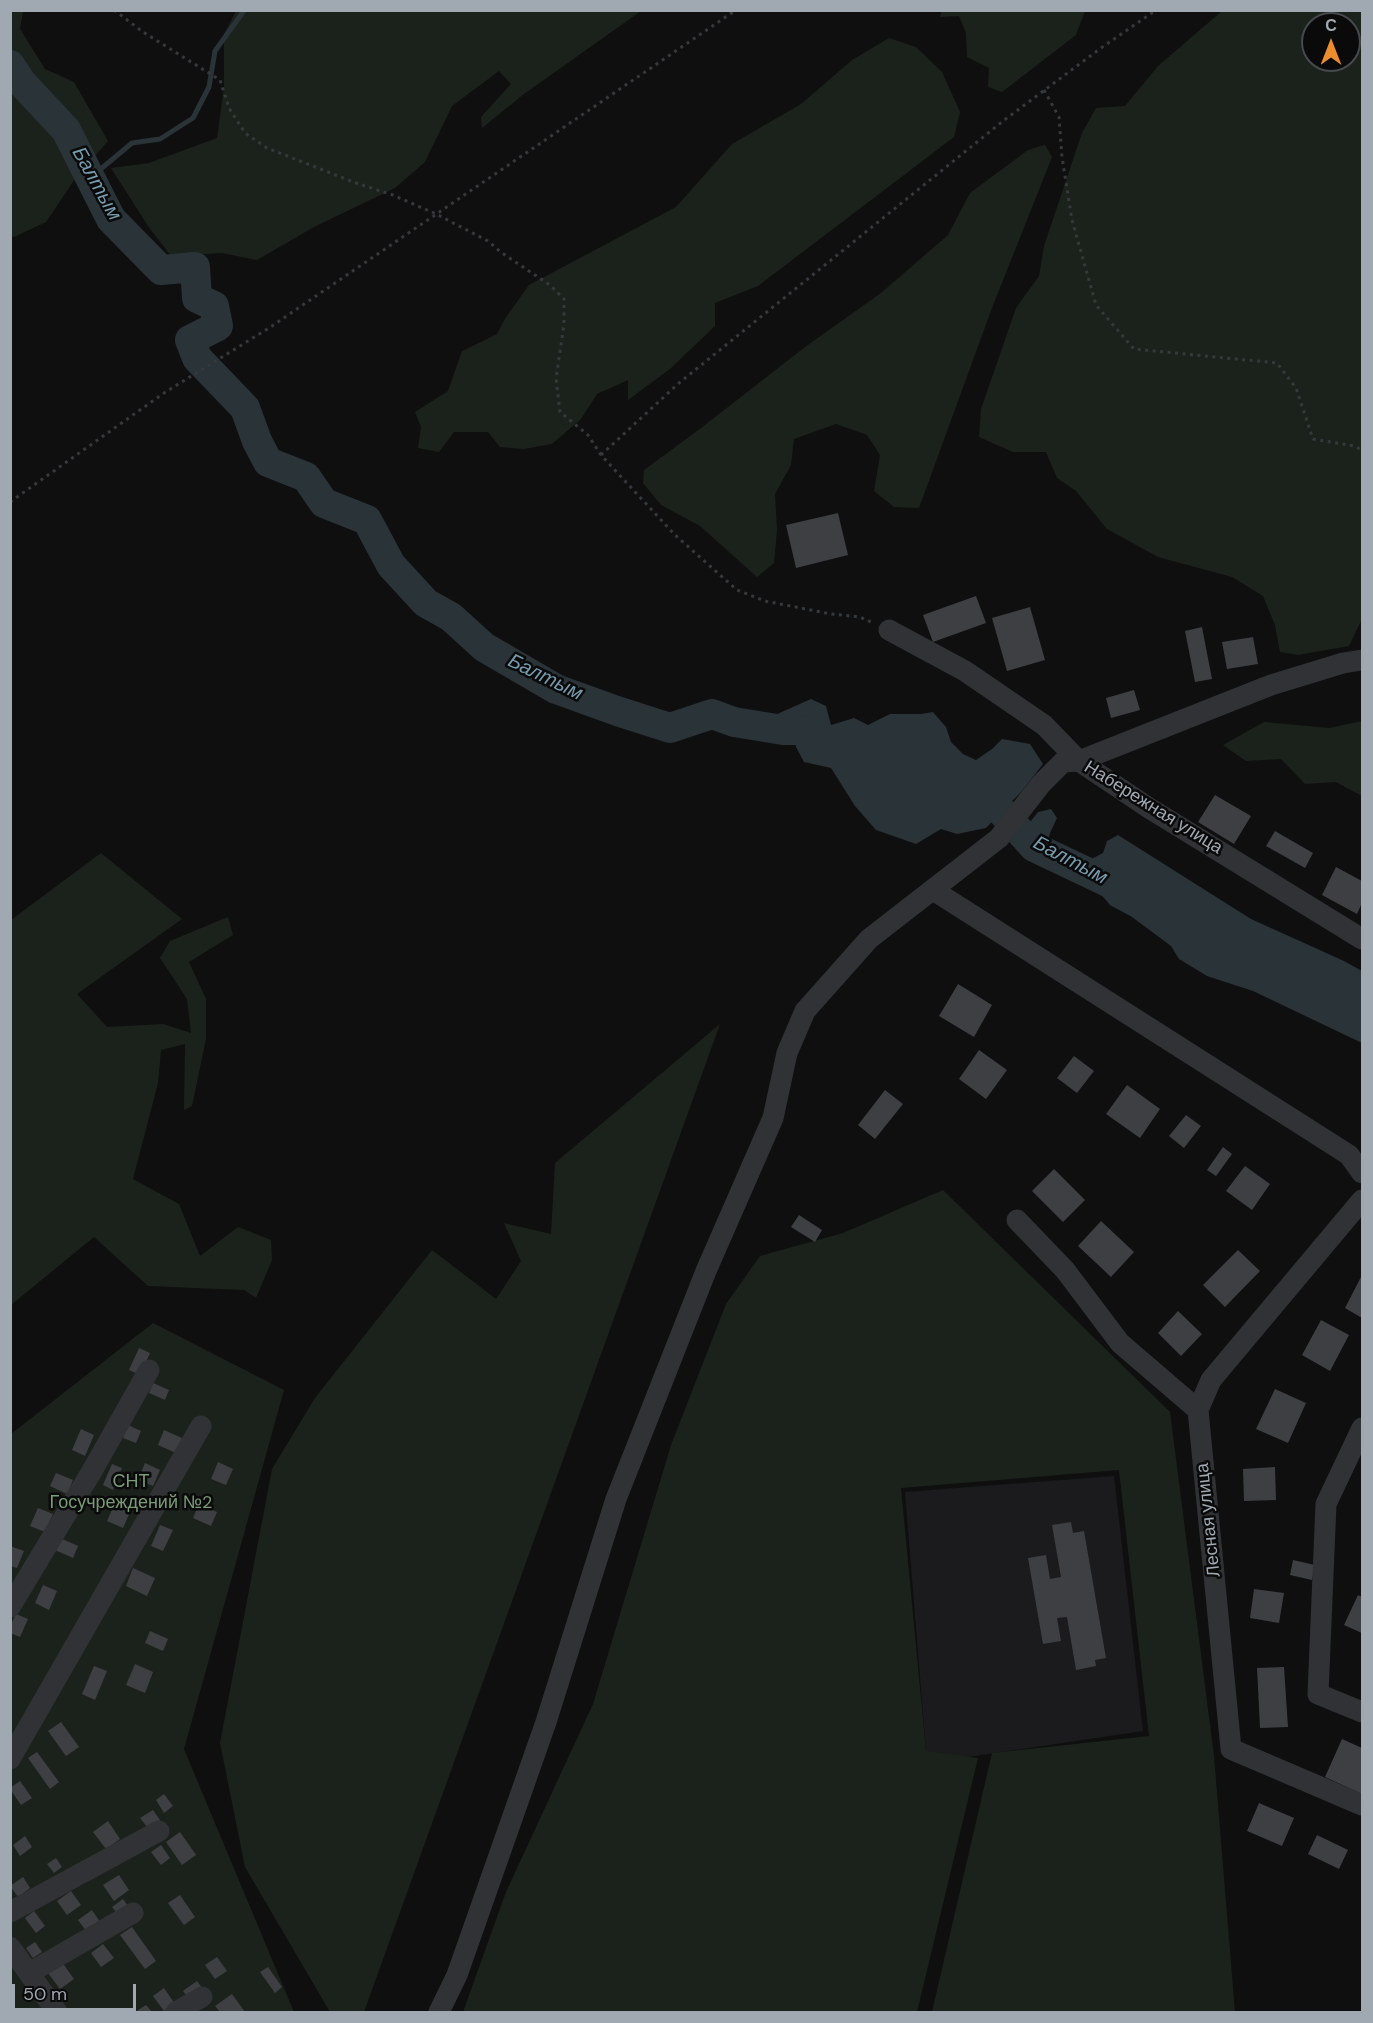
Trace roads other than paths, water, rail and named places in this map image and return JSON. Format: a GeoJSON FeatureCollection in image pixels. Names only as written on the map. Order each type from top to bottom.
{"type":"FeatureCollection","features":[{"type":"Feature","properties":{"kind":"street","name":"Набережная улица"},"geometry":{"type":"LineString","coordinates":[[889,630],[965,671],[1044,725],[1079,761],[1149,808],[1362,939]]}},
{"type":"Feature","properties":{"kind":"street"},"geometry":{"type":"LineString","coordinates":[[439,2013],[457,1975],[546,1722],[616,1499],[706,1271],[773,1118],[787,1053],[805,1011],[869,939],[999,838],[1041,784],[1063,762],[1079,761],[1271,685],[1343,663],[1362,660]]}},
{"type":"Feature","properties":{"kind":"street"},"geometry":{"type":"LineString","coordinates":[[933,890],[1348,1155],[1362,1173]]}},
{"type":"Feature","properties":{"kind":"street"},"geometry":{"type":"LineString","coordinates":[[1017,1220],[1065,1270],[1120,1343],[1198,1410],[1211,1380],[1362,1200]]}},
{"type":"Feature","properties":{"kind":"street"},"geometry":{"type":"LineString","coordinates":[[13,1597],[92,1471],[149,1370]]}},
{"type":"Feature","properties":{"kind":"street","name":"Лесная улица"},"geometry":{"type":"LineString","coordinates":[[1198,1410],[1231,1749],[1362,1805]]}},
{"type":"Feature","properties":{"kind":"street"},"geometry":{"type":"LineString","coordinates":[[10,1759],[201,1426]]}},
{"type":"Feature","properties":{"kind":"street"},"geometry":{"type":"LineString","coordinates":[[1362,1428],[1326,1504],[1318,1694],[1362,1712]]}},
{"type":"Feature","properties":{"kind":"street"},"geometry":{"type":"LineString","coordinates":[[10,1912],[159,1831]]}},
{"type":"Feature","properties":{"kind":"street"},"geometry":{"type":"LineString","coordinates":[[29,1973],[134,1913]]}},
{"type":"Feature","properties":{"kind":"street"},"geometry":{"type":"LineString","coordinates":[[10,1947],[57,2013]]}},
{"type":"Feature","properties":{"kind":"street"},"geometry":{"type":"LineString","coordinates":[[176,2013],[202,1996]]}},
{"type":"Feature","properties":{"kind":"waterway"},"geometry":{"type":"LineString","coordinates":[[90,178],[132,143],[160,139],[193,118],[209,87],[215,51],[243,12]]}},
{"type":"Feature","properties":{"kind":"waterway","name":"Балтым"},"geometry":{"type":"LineString","coordinates":[[10,65],[22,83],[66,130],[111,219],[161,270],[195,267],[197,298],[214,306],[218,326],[190,340],[197,358],[245,408],[257,441],[268,462],[306,477],[324,503],[367,520],[391,565],[426,603],[451,617],[484,647],[556,689],[617,711],[670,728],[712,714],[734,722],[783,730],[800,730]]}},
{"type":"Feature","properties":{"kind":"waterway","name":"Балтым"},"geometry":{"type":"LineString","coordinates":[[968,788],[992,801],[1034,847],[1116,886]]}},
{"type":"Feature","properties":{"kind":"park label","name":"СНТ Госучреждений №2"},"geometry":{"type":"Point","coordinates":[131,1492]}}]}
